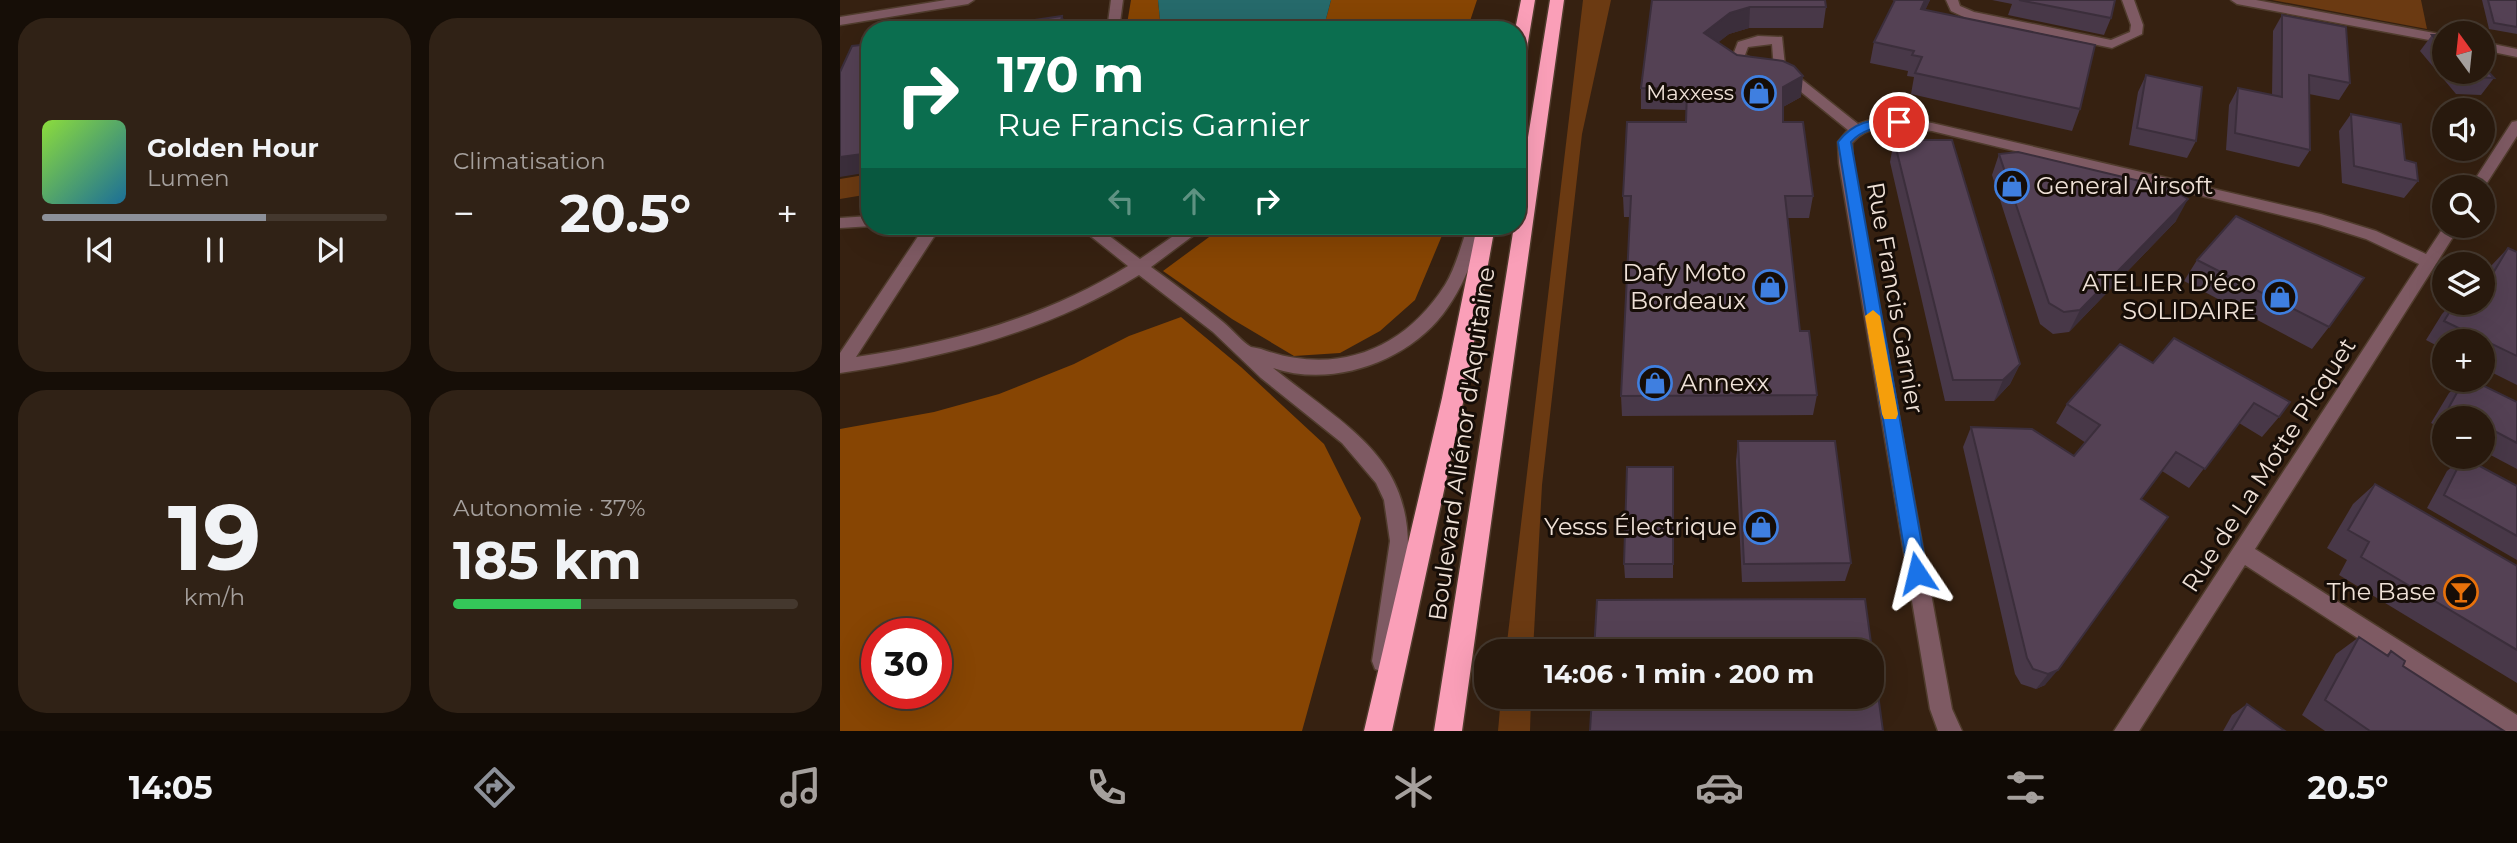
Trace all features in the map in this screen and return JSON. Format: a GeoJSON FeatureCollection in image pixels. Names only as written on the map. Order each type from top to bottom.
{"type":"FeatureCollection","features":[{"type":"Feature","properties":{"kind":"highway"},"geometry":{"type":"LineString","coordinates":[[1524,21],[1528,0]]}},
{"type":"Feature","properties":{"kind":"highway","name":"Boulevard Aliénor d'Aquitaine"},"geometry":{"type":"LineString","coordinates":[[1526,208],[1557,0]]}},
{"type":"Feature","properties":{"kind":"highway","name":"Boulevard Aliénor d'Aquitaine"},"geometry":{"type":"LineString","coordinates":[[1377,731],[1453,398],[1484,235]]}},
{"type":"Feature","properties":{"kind":"highway","name":"Boulevard Aliénor d'Aquitaine"},"geometry":{"type":"LineString","coordinates":[[1448,731],[1522,235]]}},
{"type":"Feature","properties":{"kind":"street"},"geometry":{"type":"LineString","coordinates":[[840,21],[968,0]]}},
{"type":"Feature","properties":{"kind":"street"},"geometry":{"type":"LineString","coordinates":[[1114,21],[1117,0]]}},
{"type":"Feature","properties":{"kind":"street"},"geometry":{"type":"LineString","coordinates":[[1952,0],[1955,8],[1970,15],[2112,44],[2136,34],[2137,26],[2127,0]]}},
{"type":"Feature","properties":{"kind":"street"},"geometry":{"type":"LineString","coordinates":[[2237,0],[2432,37]]}},
{"type":"Feature","properties":{"kind":"street"},"geometry":{"type":"LineString","coordinates":[[2496,49],[2517,53]]}},
{"type":"Feature","properties":{"kind":"street"},"geometry":{"type":"LineString","coordinates":[[1779,67],[1856,129],[1877,122],[1899,122],[1968,135],[2321,219],[2371,235],[2429,262]]}},
{"type":"Feature","properties":{"kind":"street"},"geometry":{"type":"LineString","coordinates":[[2485,175],[2517,125]]}},
{"type":"Feature","properties":{"kind":"street","name":"Rue Francis Garnier"},"geometry":{"type":"LineString","coordinates":[[1856,129],[1845,142],[1846,163],[1941,709],[1950,731]]}},
{"type":"Feature","properties":{"kind":"street"},"geometry":{"type":"LineString","coordinates":[[840,223],[861,221]]}},
{"type":"Feature","properties":{"kind":"street"},"geometry":{"type":"LineString","coordinates":[[841,366],[927,235]]}},
{"type":"Feature","properties":{"kind":"street"},"geometry":{"type":"LineString","coordinates":[[1098,235],[1238,344],[1264,371],[1337,427],[1362,452],[1388,488],[1399,524],[1396,576],[1387,625],[1377,731]]}},
{"type":"Feature","properties":{"kind":"street"},"geometry":{"type":"LineString","coordinates":[[841,366],[945,347],[991,335],[1066,307],[1139,267],[1187,235]]}},
{"type":"Feature","properties":{"kind":"street"},"geometry":{"type":"LineString","coordinates":[[1238,344],[1274,364],[1293,368],[1336,368],[1377,355],[1399,343],[1427,319],[1452,287],[1472,235]]}},
{"type":"Feature","properties":{"kind":"street","name":"Rue de La Motte Picquet"},"geometry":{"type":"LineString","coordinates":[[2126,731],[2444,238]]}},
{"type":"Feature","properties":{"kind":"street"},"geometry":{"type":"LineString","coordinates":[[2242,552],[2517,728]]}},
{"type":"Feature","properties":{"kind":"shaded area"},"geometry":{"type":"Polygon","coordinates":[[[1131,0],[1158,0],[1160,21],[1128,21],[1131,0]]]}},
{"type":"Feature","properties":{"kind":"shaded area"},"geometry":{"type":"Polygon","coordinates":[[[1331,0],[1477,0],[1470,21],[1325,21],[1331,0]]]}},
{"type":"Feature","properties":{"kind":"shaded area"},"geometry":{"type":"Polygon","coordinates":[[[1583,0],[1611,0],[1582,134],[1542,485],[1534,639],[1507,639],[1583,0]]]}},
{"type":"Feature","properties":{"kind":"shaded area"},"geometry":{"type":"Polygon","coordinates":[[[2272,0],[2421,0],[2427,29],[2272,0]]]}},
{"type":"Feature","properties":{"kind":"shaded area"},"geometry":{"type":"Polygon","coordinates":[[[861,176],[861,196],[840,199],[840,179],[861,176]]]}},
{"type":"Feature","properties":{"kind":"shaded area"},"geometry":{"type":"Polygon","coordinates":[[[1212,235],[1442,235],[1415,300],[1380,331],[1340,353],[1294,356],[1232,319],[1163,271],[1212,235]]]}},
{"type":"Feature","properties":{"kind":"shaded area"},"geometry":{"type":"Polygon","coordinates":[[[1181,317],[1241,367],[1324,444],[1361,518],[1302,731],[840,731],[840,429],[934,412],[999,394],[1074,364],[1129,336],[1181,317]]]}},
{"type":"Feature","properties":{"kind":"shaded area"},"geometry":{"type":"Polygon","coordinates":[[[1500,709],[1531,709],[1530,731],[1498,731],[1500,709]]]}},
{"type":"Feature","properties":{"kind":"water"},"geometry":{"type":"Polygon","coordinates":[[[1158,0],[1331,0],[1325,21],[1160,21],[1158,0]]]}},
{"type":"Feature","properties":{"kind":"building"},"geometry":{"type":"Polygon","coordinates":[[[1652,0],[1825,0],[1826,7],[1750,7],[1730,13],[1704,33],[1737,55],[1783,61],[1794,66],[1803,76],[1783,87],[1783,122],[1803,122],[1813,196],[1785,196],[1800,331],[1809,331],[1817,395],[1621,396],[1631,196],[1623,196],[1627,122],[1686,122],[1687,89],[1641,88],[1652,0]]]}},
{"type":"Feature","properties":{"kind":"building"},"geometry":{"type":"Polygon","coordinates":[[[1895,0],[1925,0],[1921,9],[2095,45],[2080,109],[1915,73],[1922,57],[1912,55],[1914,51],[1874,42],[1895,0]]]}},
{"type":"Feature","properties":{"kind":"building"},"geometry":{"type":"Polygon","coordinates":[[[2019,0],[2115,0],[2111,18],[2019,0]]]}},
{"type":"Feature","properties":{"kind":"building"},"geometry":{"type":"Polygon","coordinates":[[[2488,0],[2517,0],[2517,27],[2493,21],[2488,0]]]}},
{"type":"Feature","properties":{"kind":"building"},"geometry":{"type":"Polygon","coordinates":[[[2282,15],[2346,27],[2350,83],[2309,75],[2310,150],[2235,133],[2238,88],[2282,97],[2282,15]]]}},
{"type":"Feature","properties":{"kind":"building"},"geometry":{"type":"Polygon","coordinates":[[[1062,16],[1061,21],[1027,21],[1062,16]]]}},
{"type":"Feature","properties":{"kind":"building"},"geometry":{"type":"Polygon","coordinates":[[[861,45],[861,154],[840,157],[840,72],[852,46],[861,45]]]}},
{"type":"Feature","properties":{"kind":"building"},"geometry":{"type":"Polygon","coordinates":[[[2146,75],[2202,87],[2196,141],[2137,128],[2146,75]]]}},
{"type":"Feature","properties":{"kind":"building"},"geometry":{"type":"Polygon","coordinates":[[[2351,114],[2401,124],[2405,160],[2416,163],[2418,181],[2354,166],[2351,114]]]}},
{"type":"Feature","properties":{"kind":"building"},"geometry":{"type":"Polygon","coordinates":[[[1894,140],[1952,140],[2020,364],[2003,380],[1953,380],[1894,140]]]}},
{"type":"Feature","properties":{"kind":"building"},"geometry":{"type":"Polygon","coordinates":[[[2018,152],[2169,188],[2188,199],[2080,310],[2064,312],[2049,303],[1999,154],[2018,152]]]}},
{"type":"Feature","properties":{"kind":"building"},"geometry":{"type":"Polygon","coordinates":[[[2236,216],[2364,278],[2329,327],[2197,260],[2236,216]]]}},
{"type":"Feature","properties":{"kind":"building"},"geometry":{"type":"Polygon","coordinates":[[[2508,248],[2517,252],[2517,356],[2495,345],[2495,329],[2461,329],[2444,321],[2448,315],[2495,315],[2495,270],[2508,248]]]}},
{"type":"Feature","properties":{"kind":"building"},"geometry":{"type":"Polygon","coordinates":[[[2174,338],[2290,402],[2279,417],[2254,403],[2205,469],[2176,452],[2141,499],[2168,517],[2058,670],[2048,674],[2033,669],[2027,658],[1971,427],[2032,429],[2074,456],[2100,425],[2067,404],[2120,344],[2153,363],[2174,338]]]}},
{"type":"Feature","properties":{"kind":"building"},"geometry":{"type":"Polygon","coordinates":[[[2495,391],[2517,402],[2517,443],[2495,431],[2495,406],[2450,406],[2457,392],[2495,391]]]}},
{"type":"Feature","properties":{"kind":"building"},"geometry":{"type":"Polygon","coordinates":[[[1738,441],[1835,441],[1851,563],[1744,564],[1738,441]]]}},
{"type":"Feature","properties":{"kind":"building"},"geometry":{"type":"Polygon","coordinates":[[[1627,467],[1673,467],[1673,564],[1624,564],[1627,467]]]}},
{"type":"Feature","properties":{"kind":"building"},"geometry":{"type":"Polygon","coordinates":[[[2457,469],[2485,469],[2517,486],[2517,536],[2444,495],[2457,469]]]}},
{"type":"Feature","properties":{"kind":"building"},"geometry":{"type":"Polygon","coordinates":[[[2375,484],[2517,566],[2517,650],[2361,557],[2369,542],[2348,530],[2375,484]]]}},
{"type":"Feature","properties":{"kind":"building"},"geometry":{"type":"Polygon","coordinates":[[[1865,599],[1870,639],[1595,639],[1597,600],[1865,599]]]}},
{"type":"Feature","properties":{"kind":"building"},"geometry":{"type":"Polygon","coordinates":[[[2359,637],[2388,656],[2391,651],[2405,661],[2403,666],[2504,731],[2370,731],[2325,700],[2359,637]]]}},
{"type":"Feature","properties":{"kind":"building"},"geometry":{"type":"Polygon","coordinates":[[[2247,704],[2285,731],[2231,731],[2247,704]]]}},
{"type":"Feature","properties":{"kind":"building"},"geometry":{"type":"Polygon","coordinates":[[[1591,709],[1880,709],[1883,731],[1590,731],[1591,709]]]}},
{"type":"Feature","properties":{"kind":"slow traffic"},"geometry":{"type":"LineString","coordinates":[[1873,316],[1890,414]]}},
{"type":"Feature","properties":{"kind":"place","name":"Maxxess"},"geometry":{"type":"Point","coordinates":[1759,93]}},
{"type":"Feature","properties":{"kind":"place","name":"General Airsoft"},"geometry":{"type":"Point","coordinates":[2012,186]}},
{"type":"Feature","properties":{"kind":"place","name":"Dafy Moto Bordeaux"},"geometry":{"type":"Point","coordinates":[1770,287]}},
{"type":"Feature","properties":{"kind":"place","name":"ATELIER D'éco SOLIDAIRE"},"geometry":{"type":"Point","coordinates":[2280,297]}},
{"type":"Feature","properties":{"kind":"place","name":"Annexx"},"geometry":{"type":"Point","coordinates":[1655,383]}},
{"type":"Feature","properties":{"kind":"place","name":"Yesss Électrique"},"geometry":{"type":"Point","coordinates":[1761,527]}},
{"type":"Feature","properties":{"kind":"place","name":"The Base"},"geometry":{"type":"Point","coordinates":[2461,592]}},
{"type":"Feature","properties":{"kind":"route"},"geometry":{"type":"LineString","coordinates":[[1899,122],[1867,124],[1856,129],[1845,142],[1846,163],[1917,573]]}}]}
